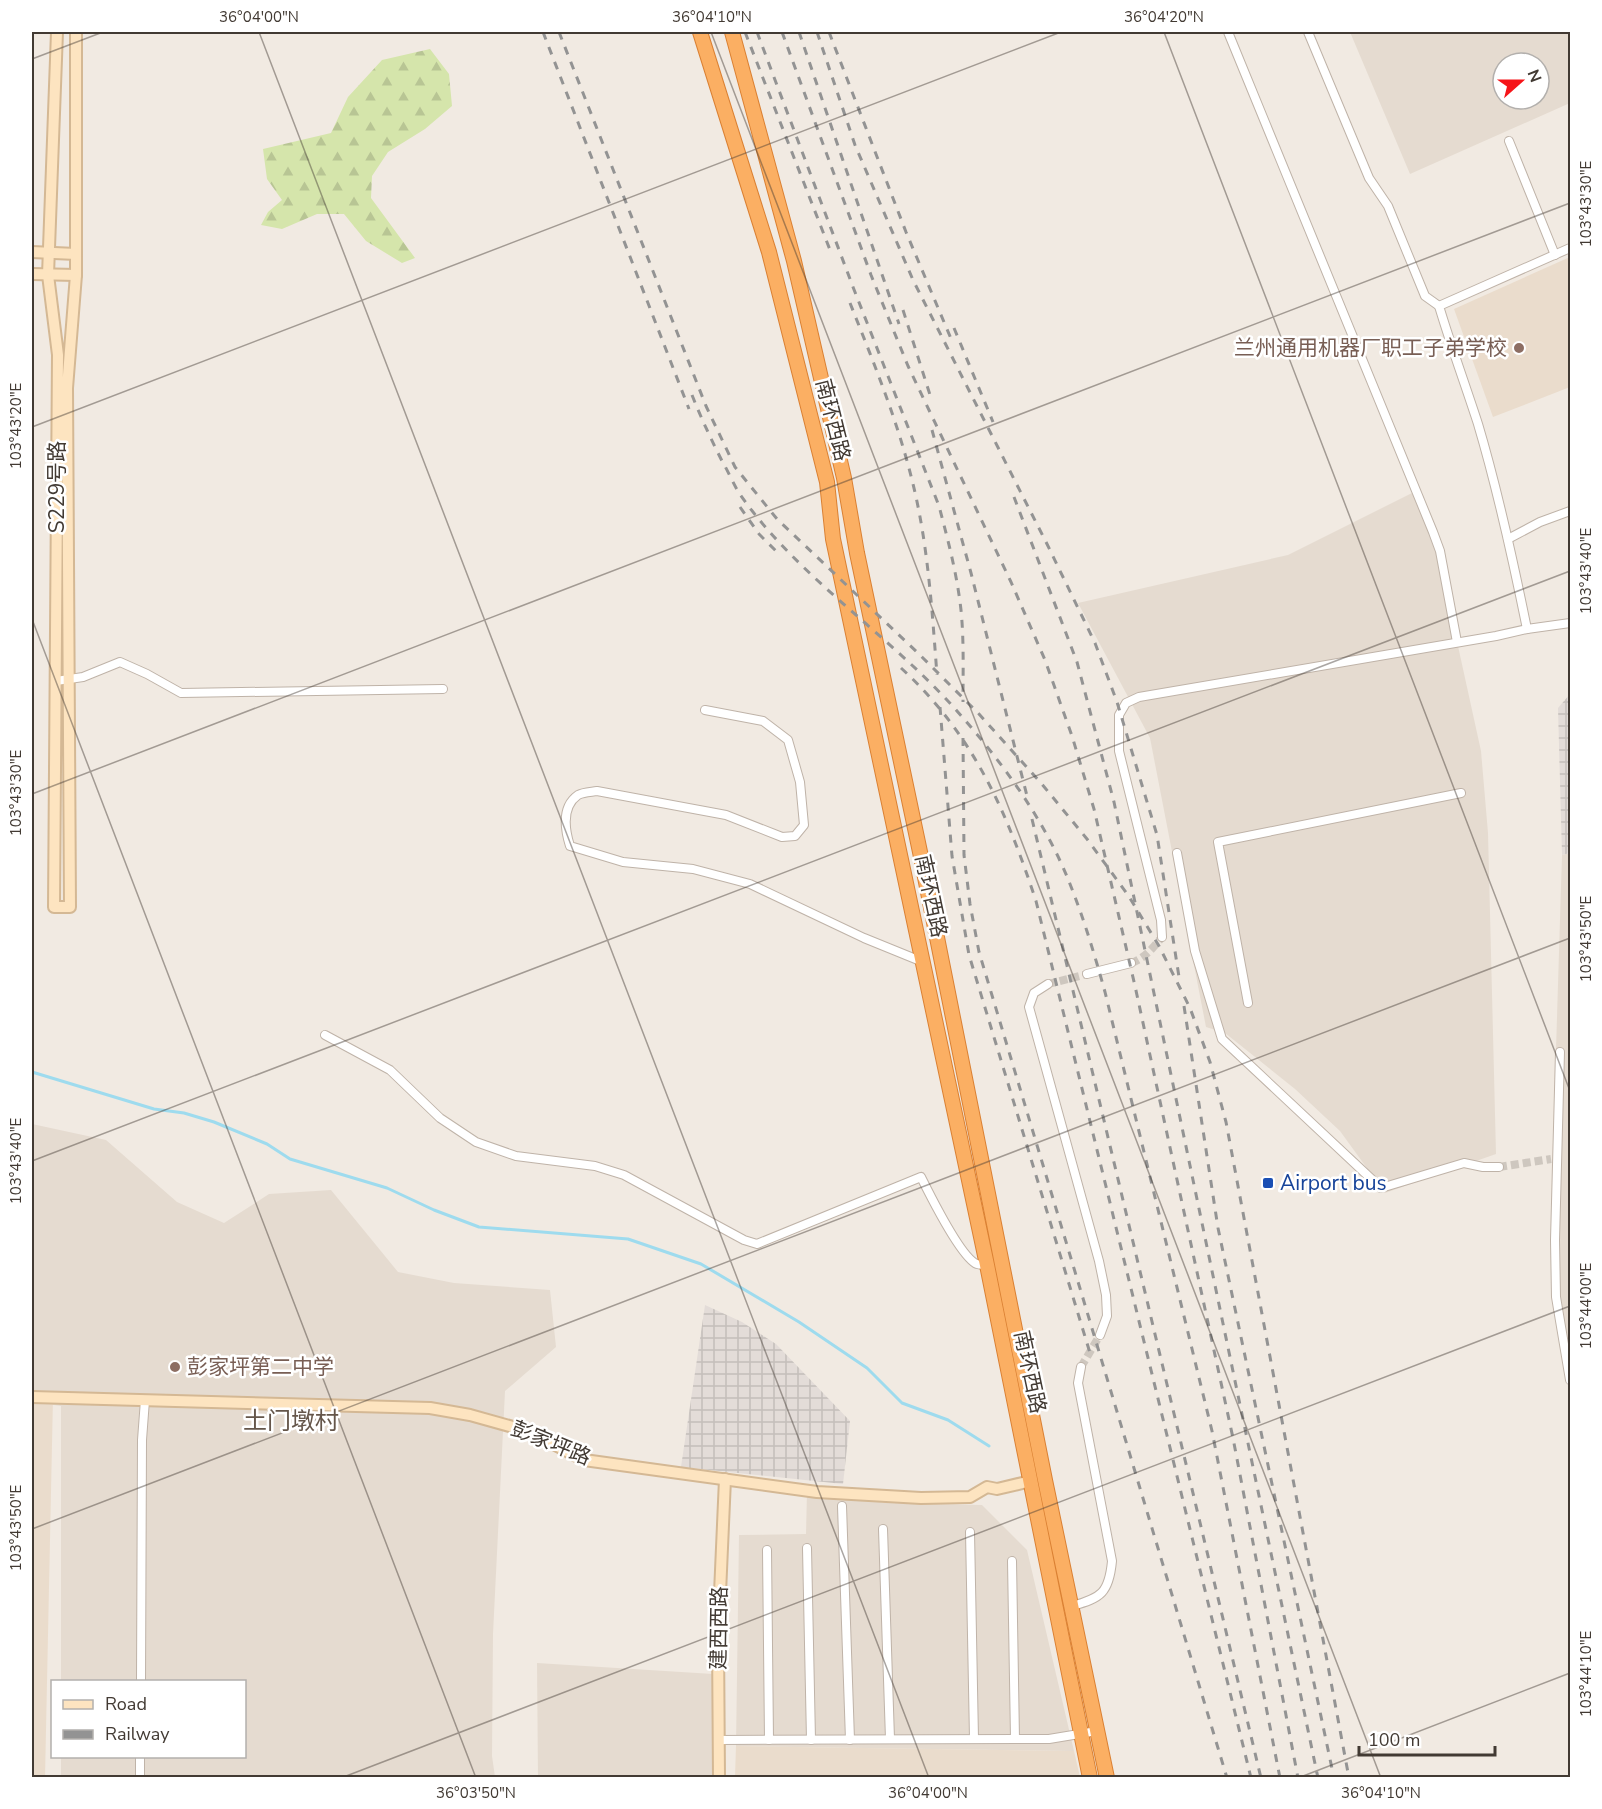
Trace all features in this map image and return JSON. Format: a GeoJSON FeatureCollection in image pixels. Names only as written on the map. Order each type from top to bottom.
{"type":"FeatureCollection","features":[{"type":"Feature","properties":{"kind":"highway","name":"南环西路"},"geometry":{"type":"LineString","coordinates":[[700,32],[769,252],[827,482],[833,539],[987,1265],[1090,1778]]}},
{"type":"Feature","properties":{"kind":"highway","name":"南环西路"},"geometry":{"type":"LineString","coordinates":[[732,32],[794,261],[839,456],[1107,1778]]}},
{"type":"Feature","properties":{"kind":"street","name":"S229号路"},"geometry":{"type":"LineString","coordinates":[[57,32],[48,275],[58,356],[54,907],[69,907],[67,388],[76,275],[76,32]]}},
{"type":"Feature","properties":{"kind":"street"},"geometry":{"type":"LineString","coordinates":[[1228,32],[1433,532],[1440,551],[1457,642]]}},
{"type":"Feature","properties":{"kind":"street"},"geometry":{"type":"LineString","coordinates":[[1308,32],[1369,178],[1388,206],[1425,296],[1439,306],[1453,356],[1478,423],[1508,539],[1527,628]]}},
{"type":"Feature","properties":{"kind":"street"},"geometry":{"type":"LineString","coordinates":[[1509,141],[1555,255]]}},
{"type":"Feature","properties":{"kind":"street"},"geometry":{"type":"LineString","coordinates":[[1439,306],[1570,248]]}},
{"type":"Feature","properties":{"kind":"street"},"geometry":{"type":"LineString","coordinates":[[32,252],[76,254]]}},
{"type":"Feature","properties":{"kind":"street"},"geometry":{"type":"LineString","coordinates":[[32,274],[76,275]]}},
{"type":"Feature","properties":{"kind":"street"},"geometry":{"type":"LineString","coordinates":[[1508,539],[1540,522],[1570,511]]}},
{"type":"Feature","properties":{"kind":"street"},"geometry":{"type":"LineString","coordinates":[[1162,937],[1161,920],[1119,752],[1119,715],[1126,703],[1139,697],[1496,636],[1527,628],[1570,623]]}},
{"type":"Feature","properties":{"kind":"street"},"geometry":{"type":"LineString","coordinates":[[56,681],[68,677],[83,677],[120,663],[147,674],[181,693],[443,689]]}},
{"type":"Feature","properties":{"kind":"street"},"geometry":{"type":"LineString","coordinates":[[705,710],[763,721],[788,740],[800,782],[804,825],[795,836],[782,837],[726,815],[597,791],[579,794],[571,802],[565,820],[565,830],[570,846],[623,862],[693,869],[750,884],[864,938],[923,962]]}},
{"type":"Feature","properties":{"kind":"street"},"geometry":{"type":"LineString","coordinates":[[1248,1003],[1218,842],[1461,793]]}},
{"type":"Feature","properties":{"kind":"street"},"geometry":{"type":"LineString","coordinates":[[1177,853],[1195,951],[1222,1039],[1381,1188],[1464,1163],[1483,1167],[1499,1167]]}},
{"type":"Feature","properties":{"kind":"street"},"geometry":{"type":"LineString","coordinates":[[1087,974],[1131,963]]}},
{"type":"Feature","properties":{"kind":"street"},"geometry":{"type":"LineString","coordinates":[[1048,984],[1034,993],[1029,1007],[1104,1284],[1107,1316],[1100,1335]]}},
{"type":"Feature","properties":{"kind":"street"},"geometry":{"type":"LineString","coordinates":[[325,1035],[390,1070],[440,1118],[476,1142],[516,1156],[595,1166],[624,1175],[744,1240],[757,1244],[921,1177],[954,1238],[969,1258],[978,1265],[987,1265]]}},
{"type":"Feature","properties":{"kind":"street"},"geometry":{"type":"LineString","coordinates":[[1560,1052],[1554,1158],[1556,1297],[1570,1380]]}},
{"type":"Feature","properties":{"kind":"street"},"geometry":{"type":"LineString","coordinates":[[1072,1606],[1096,1599],[1110,1575],[1112,1561],[1078,1383],[1081,1367]]}},
{"type":"Feature","properties":{"kind":"street","name":"彭家坪路"},"geometry":{"type":"LineString","coordinates":[[32,1397],[430,1408],[470,1415],[531,1432],[584,1460],[817,1492],[921,1498],[970,1497],[987,1487],[997,1489],[1031,1481]]}},
{"type":"Feature","properties":{"kind":"street"},"geometry":{"type":"LineString","coordinates":[[141,1680],[142,1440],[145,1400]]}},
{"type":"Feature","properties":{"kind":"street","name":"建西西路"},"geometry":{"type":"LineString","coordinates":[[719,1778],[718,1639],[725,1479]]}},
{"type":"Feature","properties":{"kind":"street"},"geometry":{"type":"LineString","coordinates":[[842,1506],[850,1740]]}},
{"type":"Feature","properties":{"kind":"street"},"geometry":{"type":"LineString","coordinates":[[883,1528],[890,1739]]}},
{"type":"Feature","properties":{"kind":"street"},"geometry":{"type":"LineString","coordinates":[[970,1532],[974,1739]]}},
{"type":"Feature","properties":{"kind":"street"},"geometry":{"type":"LineString","coordinates":[[807,1548],[810,1740]]}},
{"type":"Feature","properties":{"kind":"street"},"geometry":{"type":"LineString","coordinates":[[767,1550],[770,1740]]}},
{"type":"Feature","properties":{"kind":"street"},"geometry":{"type":"LineString","coordinates":[[1012,1561],[1015,1739]]}},
{"type":"Feature","properties":{"kind":"street"},"geometry":{"type":"LineString","coordinates":[[719,1740],[1049,1739],[1097,1731]]}},
{"type":"Feature","properties":{"kind":"street"},"geometry":{"type":"LineString","coordinates":[[140,1758],[140,1778]]}},
{"type":"Feature","properties":{"kind":"shaded area"},"geometry":{"type":"Polygon","coordinates":[[[1350,32],[1570,32],[1570,103],[1410,174],[1350,32]]]}},
{"type":"Feature","properties":{"kind":"shaded area","name":"兰州通用机器厂职工子弟学校"},"geometry":{"type":"Polygon","coordinates":[[[1570,257],[1570,387],[1493,417],[1454,309],[1570,257]]]}},
{"type":"Feature","properties":{"kind":"shaded area"},"geometry":{"type":"Polygon","coordinates":[[[1416,491],[1433,532],[1481,751],[1488,833],[1496,1154],[1385,1193],[1340,1131],[1295,1089],[1225,1033],[1206,1027],[1150,738],[1078,603],[1288,555],[1416,491]]]}},
{"type":"Feature","properties":{"kind":"shaded area"},"geometry":{"type":"Polygon","coordinates":[[[1570,694],[1570,853],[1562,855],[1558,708],[1570,694]]]}},
{"type":"Feature","properties":{"kind":"shaded area"},"geometry":{"type":"Polygon","coordinates":[[[1570,853],[1570,1373],[1558,1316],[1555,1082],[1562,855],[1570,853]]]}},
{"type":"Feature","properties":{"kind":"shaded area"},"geometry":{"type":"Polygon","coordinates":[[[32,1124],[106,1140],[177,1202],[224,1223],[269,1194],[331,1190],[398,1272],[454,1283],[550,1290],[556,1347],[505,1391],[493,1634],[492,1756],[495,1777],[61,1777],[61,1758],[246,1758],[246,1680],[61,1680],[61,1406],[32,1402],[32,1124]]]}},
{"type":"Feature","properties":{"kind":"shaded area"},"geometry":{"type":"Polygon","coordinates":[[[705,1305],[742,1322],[776,1344],[850,1421],[843,1484],[681,1467],[705,1305]]]}},
{"type":"Feature","properties":{"kind":"shaded area"},"geometry":{"type":"Polygon","coordinates":[[[32,1397],[53,1397],[45,1778],[32,1777],[32,1397]]]}},
{"type":"Feature","properties":{"kind":"shaded area"},"geometry":{"type":"Polygon","coordinates":[[[807,1492],[887,1503],[982,1505],[1027,1550],[1074,1751],[736,1746],[739,1535],[806,1534],[807,1492]]]}},
{"type":"Feature","properties":{"kind":"shaded area"},"geometry":{"type":"Polygon","coordinates":[[[537,1663],[713,1674],[713,1777],[538,1777],[537,1663]]]}},
{"type":"Feature","properties":{"kind":"shaded area"},"geometry":{"type":"Polygon","coordinates":[[[736,1746],[1074,1751],[1080,1777],[735,1777],[736,1746]]]}},
{"type":"Feature","properties":{"kind":"green space"},"geometry":{"type":"Polygon","coordinates":[[[430,49],[449,74],[452,106],[425,129],[388,152],[372,176],[371,198],[415,258],[402,263],[366,241],[344,214],[317,214],[282,229],[261,225],[268,212],[282,200],[267,179],[263,149],[331,133],[348,97],[382,60],[430,49]]]}},
{"type":"Feature","properties":{"kind":"waterway"},"geometry":{"type":"LineString","coordinates":[[32,1072],[154,1109],[184,1113],[214,1122],[267,1144],[290,1159],[387,1188],[434,1210],[479,1227],[628,1239],[701,1264],[799,1322],[867,1368],[902,1403],[948,1420],[989,1446]]}},
{"type":"Feature","properties":{"kind":"tunnel"},"geometry":{"type":"LineString","coordinates":[[1131,963],[1145,955],[1162,937]]}},
{"type":"Feature","properties":{"kind":"tunnel"},"geometry":{"type":"LineString","coordinates":[[1048,984],[1087,974]]}},
{"type":"Feature","properties":{"kind":"tunnel"},"geometry":{"type":"LineString","coordinates":[[1499,1167],[1551,1159]]}},
{"type":"Feature","properties":{"kind":"tunnel"},"geometry":{"type":"LineString","coordinates":[[1081,1367],[1100,1335]]}},
{"type":"Feature","properties":{"kind":"railway"},"geometry":{"type":"LineString","coordinates":[[543,32],[689,409]]}},
{"type":"Feature","properties":{"kind":"railway"},"geometry":{"type":"LineString","coordinates":[[559,32],[706,406],[735,467],[777,519],[919,654],[979,714],[1041,783],[1087,839],[1128,895],[1159,946],[1190,1008],[1210,1062],[1226,1122],[1349,1778]]}},
{"type":"Feature","properties":{"kind":"railway"},"geometry":{"type":"LineString","coordinates":[[745,32],[832,255]]}},
{"type":"Feature","properties":{"kind":"railway"},"geometry":{"type":"LineString","coordinates":[[757,32],[939,506],[955,570],[961,610],[963,702]]}},
{"type":"Feature","properties":{"kind":"railway"},"geometry":{"type":"LineString","coordinates":[[782,32],[871,275],[908,366],[1011,582],[1045,660],[1072,736],[1094,809],[1135,986],[1233,1438],[1298,1778]]}},
{"type":"Feature","properties":{"kind":"railway"},"geometry":{"type":"LineString","coordinates":[[799,32],[899,324]]}},
{"type":"Feature","properties":{"kind":"railway"},"geometry":{"type":"LineString","coordinates":[[817,32],[855,145],[913,280],[1095,643],[1117,702],[1157,835],[1179,977]]}},
{"type":"Feature","properties":{"kind":"railway"},"geometry":{"type":"LineString","coordinates":[[829,32],[906,232],[952,341]]}},
{"type":"Feature","properties":{"kind":"railway"},"geometry":{"type":"LineString","coordinates":[[850,303],[892,412],[912,480],[926,552],[937,675]]}},
{"type":"Feature","properties":{"kind":"railway"},"geometry":{"type":"LineString","coordinates":[[903,310],[931,398]]}},
{"type":"Feature","properties":{"kind":"railway"},"geometry":{"type":"LineString","coordinates":[[954,328],[993,422]]}},
{"type":"Feature","properties":{"kind":"railway"},"geometry":{"type":"LineString","coordinates":[[692,395],[710,437],[739,493],[763,524],[816,579],[931,683],[974,730],[1021,793],[1060,860],[1080,911],[1105,992],[1212,1431],[1280,1778]]}},
{"type":"Feature","properties":{"kind":"railway"},"geometry":{"type":"LineString","coordinates":[[932,430],[971,573],[1027,796]]}},
{"type":"Feature","properties":{"kind":"railway"},"geometry":{"type":"LineString","coordinates":[[1014,497],[1077,662],[1114,802],[1318,1778]]}},
{"type":"Feature","properties":{"kind":"railway"},"geometry":{"type":"LineString","coordinates":[[740,507],[759,534],[776,551]]}},
{"type":"Feature","properties":{"kind":"railway"},"geometry":{"type":"LineString","coordinates":[[901,668],[948,719],[984,775],[1012,835],[1036,901],[1251,1778]]}},
{"type":"Feature","properties":{"kind":"railway"},"geometry":{"type":"LineString","coordinates":[[940,707],[952,856],[969,955],[1090,1353]]}},
{"type":"Feature","properties":{"kind":"railway"},"geometry":{"type":"LineString","coordinates":[[963,738],[964,855],[979,952],[1227,1778]]}},
{"type":"Feature","properties":{"kind":"railway"},"geometry":{"type":"LineString","coordinates":[[1032,819],[1261,1778]]}},
{"type":"Feature","properties":{"kind":"railway"},"geometry":{"type":"LineString","coordinates":[[1184,1006],[1218,1228],[1334,1778]]}},
{"type":"Feature","properties":{"kind":"place","name":"兰州通用机器厂职工子弟学校"},"geometry":{"type":"Point","coordinates":[1519,348]}},
{"type":"Feature","properties":{"kind":"place","name":"Airport bus"},"geometry":{"type":"Point","coordinates":[1268,1183]}},
{"type":"Feature","properties":{"kind":"place","name":"彭家坪第二中学"},"geometry":{"type":"Point","coordinates":[175,1367]}},
{"type":"Feature","properties":{"kind":"district","name":"土门墩村"},"geometry":{"type":"Point","coordinates":[291,1421]}}]}
